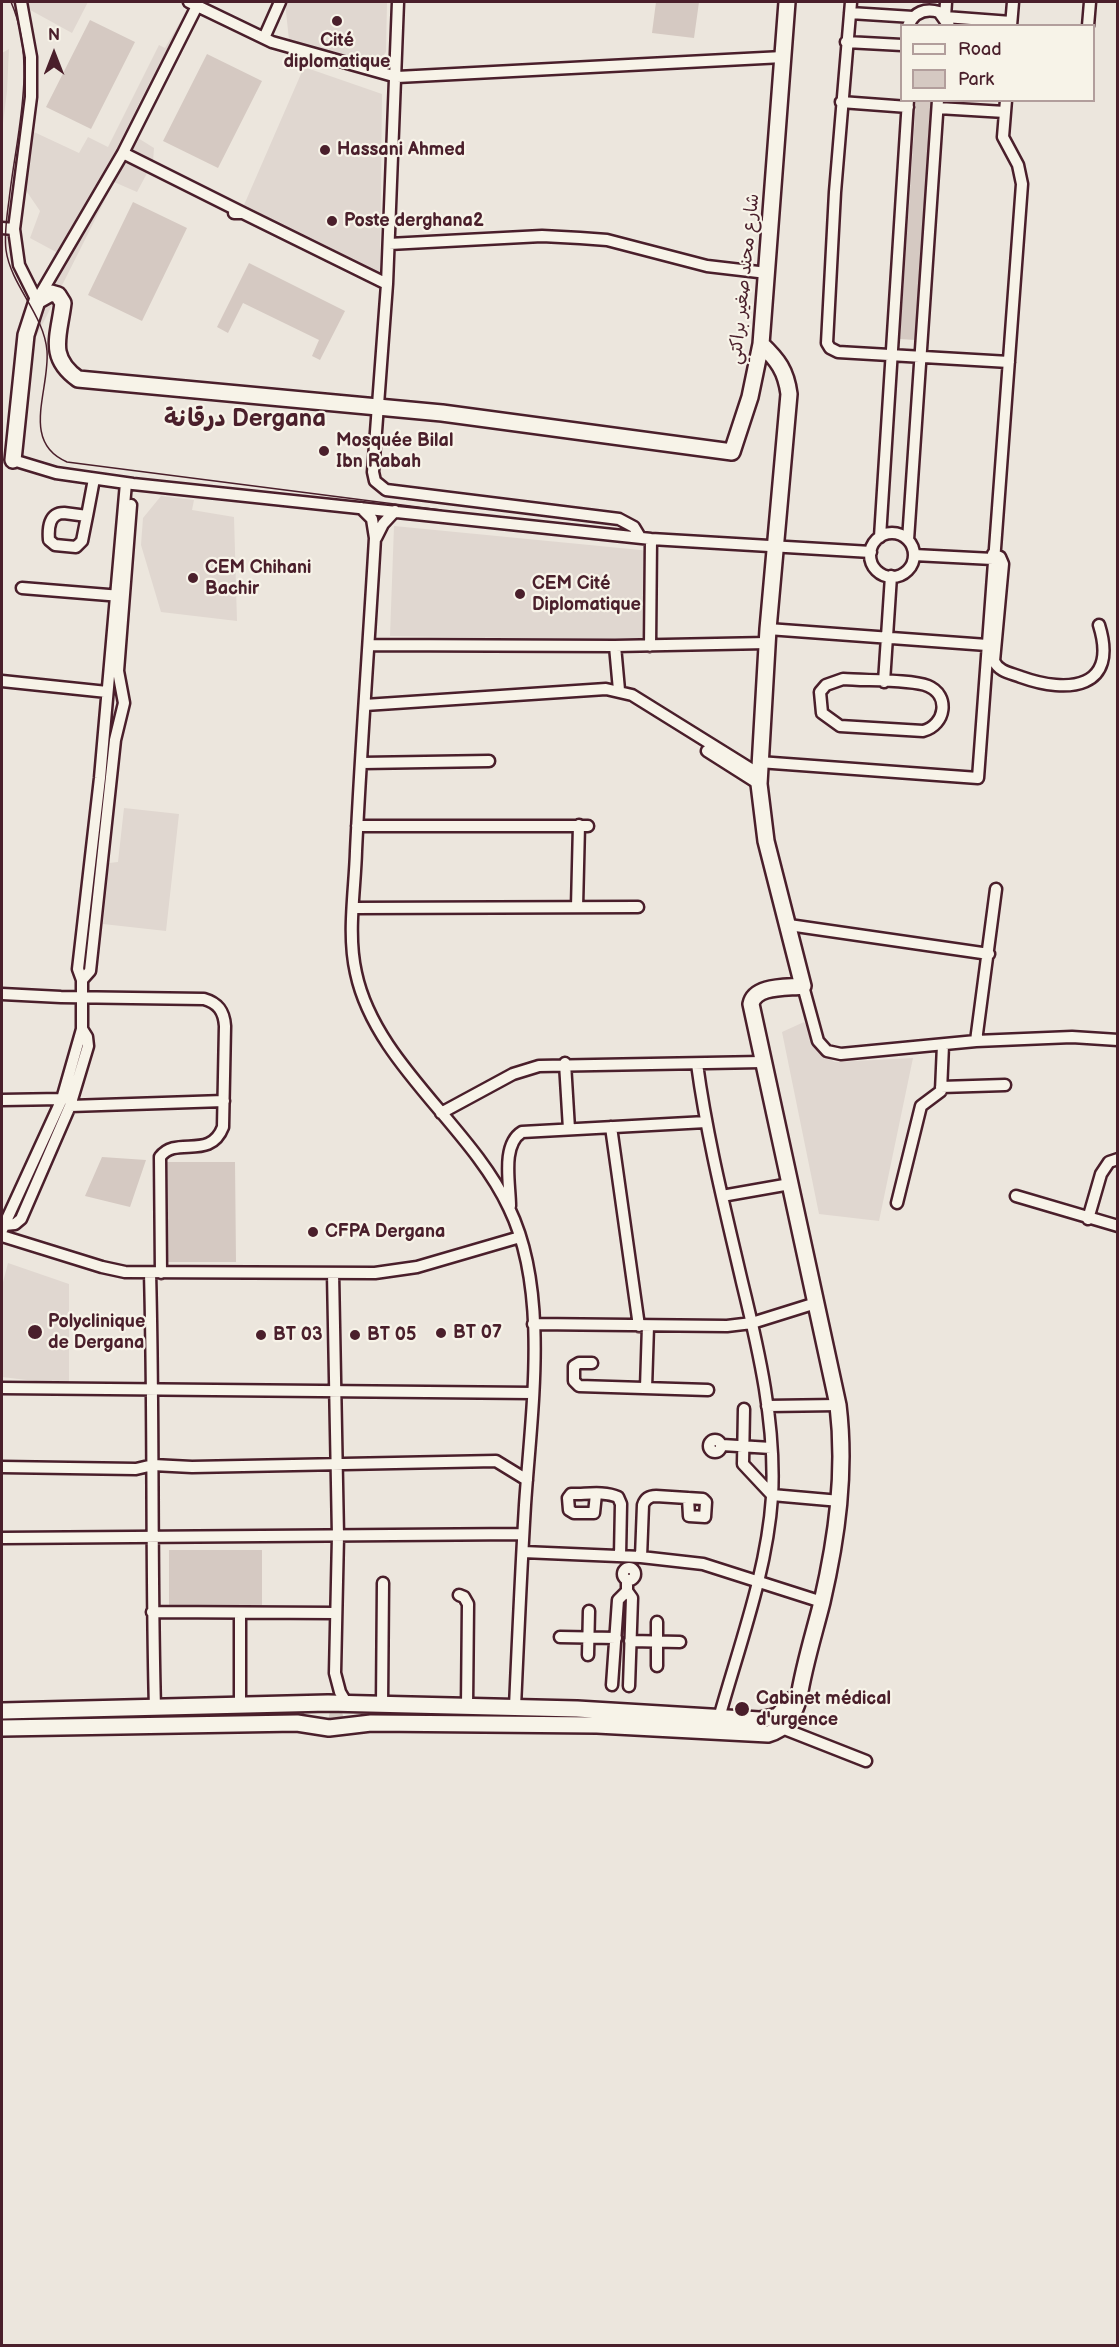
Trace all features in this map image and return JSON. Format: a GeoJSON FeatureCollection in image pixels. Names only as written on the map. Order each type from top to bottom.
{"type":"FeatureCollection","features":[{"type":"Feature","properties":{"kind":"street"},"geometry":{"type":"LineString","coordinates":[[21,2],[31,57],[31,98],[14,229],[19,265],[37,301]]}},
{"type":"Feature","properties":{"kind":"street"},"geometry":{"type":"LineString","coordinates":[[264,38],[280,2]]}},
{"type":"Feature","properties":{"kind":"street"},"geometry":{"type":"LineString","coordinates":[[398,2],[397,77],[387,284],[373,472],[378,485],[386,490],[619,519],[634,527],[646,538],[650,646]]}},
{"type":"Feature","properties":{"kind":"street","name":"شارع محند صغير براكتي"},"geometry":{"type":"LineString","coordinates":[[379,406],[732,452],[750,397],[761,344],[787,2]]}},
{"type":"Feature","properties":{"kind":"street"},"geometry":{"type":"LineString","coordinates":[[850,2],[841,102],[827,343],[830,348],[838,352],[1009,362]]}},
{"type":"Feature","properties":{"kind":"street"},"geometry":{"type":"LineString","coordinates":[[912,19],[916,2]]}},
{"type":"Feature","properties":{"kind":"street"},"geometry":{"type":"LineString","coordinates":[[946,2],[947,21]]}},
{"type":"Feature","properties":{"kind":"street"},"geometry":{"type":"LineString","coordinates":[[850,13],[912,19],[932,10],[947,21],[1011,24],[1013,2]]}},
{"type":"Feature","properties":{"kind":"street"},"geometry":{"type":"LineString","coordinates":[[1088,24],[1090,2]]}},
{"type":"Feature","properties":{"kind":"street"},"geometry":{"type":"LineString","coordinates":[[783,57],[397,77],[334,62],[264,38],[193,4],[123,153],[37,301],[26,335],[6,458],[46,471],[130,483],[646,538],[871,552]]}},
{"type":"Feature","properties":{"kind":"street"},"geometry":{"type":"LineString","coordinates":[[846,42],[900,45]]}},
{"type":"Feature","properties":{"kind":"street"},"geometry":{"type":"LineString","coordinates":[[841,102],[908,104],[880,537],[871,552],[871,559],[878,571],[891,576],[905,572],[914,555],[908,540],[938,104],[1005,112]]}},
{"type":"Feature","properties":{"kind":"street"},"geometry":{"type":"LineString","coordinates":[[707,751],[759,774],[978,778],[1022,184],[1018,165],[1003,137],[1006,102]]}},
{"type":"Feature","properties":{"kind":"street"},"geometry":{"type":"LineString","coordinates":[[123,153],[238,213],[387,284]]}},
{"type":"Feature","properties":{"kind":"street"},"geometry":{"type":"LineString","coordinates":[[2,228],[14,229]]}},
{"type":"Feature","properties":{"kind":"street"},"geometry":{"type":"LineString","coordinates":[[389,244],[542,236],[598,239],[707,266],[767,273]]}},
{"type":"Feature","properties":{"kind":"street"},"geometry":{"type":"LineString","coordinates":[[37,301],[51,293],[58,295],[63,303],[58,358],[63,369],[78,379],[379,406]]}},
{"type":"Feature","properties":{"kind":"street"},"geometry":{"type":"LineString","coordinates":[[761,344],[778,360],[786,375],[789,394],[767,636],[759,774],[765,841],[818,1041],[827,1051],[841,1054],[976,1041],[1072,1036],[1118,1040]]}},
{"type":"Feature","properties":{"kind":"street"},"geometry":{"type":"LineString","coordinates":[[87,516],[94,479]]}},
{"type":"Feature","properties":{"kind":"street"},"geometry":{"type":"LineString","coordinates":[[130,483],[120,596],[78,969],[82,980],[81,1029],[66,1102],[2,1230],[102,1268],[155,1273],[375,1273],[406,1269],[520,1237]]}},
{"type":"Feature","properties":{"kind":"street"},"geometry":{"type":"LineString","coordinates":[[496,522],[498,503]]}},
{"type":"Feature","properties":{"kind":"street"},"geometry":{"type":"LineString","coordinates":[[362,508],[372,519],[375,538],[357,826],[353,953],[364,998],[399,1058],[480,1160],[510,1209],[520,1237],[531,1283],[533,1394],[523,1534],[515,1707]]}},
{"type":"Feature","properties":{"kind":"street"},"geometry":{"type":"LineString","coordinates":[[375,538],[383,524],[395,511]]}},
{"type":"Feature","properties":{"kind":"street"},"geometry":{"type":"LineString","coordinates":[[880,537],[896,533],[908,540]]}},
{"type":"Feature","properties":{"kind":"street"},"geometry":{"type":"LineString","coordinates":[[914,555],[1000,557],[1003,564],[994,661],[999,669],[1050,685],[1070,687],[1079,685],[1092,677],[1101,665],[1099,625]]}},
{"type":"Feature","properties":{"kind":"street"},"geometry":{"type":"LineString","coordinates":[[884,682],[891,576]]}},
{"type":"Feature","properties":{"kind":"street"},"geometry":{"type":"LineString","coordinates":[[21,588],[120,596]]}},
{"type":"Feature","properties":{"kind":"street"},"geometry":{"type":"LineString","coordinates":[[82,980],[90,971],[115,740],[124,700],[118,671],[120,596]]}},
{"type":"Feature","properties":{"kind":"street"},"geometry":{"type":"LineString","coordinates":[[369,645],[650,646],[767,636],[887,638],[987,645]]}},
{"type":"Feature","properties":{"kind":"street"},"geometry":{"type":"LineString","coordinates":[[615,646],[619,690]]}},
{"type":"Feature","properties":{"kind":"street"},"geometry":{"type":"LineString","coordinates":[[835,680],[884,682],[922,685],[934,690],[943,701],[940,719],[936,725],[923,731],[840,726],[822,713],[820,692],[835,680]]}},
{"type":"Feature","properties":{"kind":"street"},"geometry":{"type":"LineString","coordinates":[[2,681],[108,691]]}},
{"type":"Feature","properties":{"kind":"street"},"geometry":{"type":"LineString","coordinates":[[108,691],[115,683],[122,685]]}},
{"type":"Feature","properties":{"kind":"street"},"geometry":{"type":"LineString","coordinates":[[365,705],[619,690],[632,695],[759,774]]}},
{"type":"Feature","properties":{"kind":"street"},"geometry":{"type":"LineString","coordinates":[[108,691],[115,702],[124,700]]}},
{"type":"Feature","properties":{"kind":"street"},"geometry":{"type":"LineString","coordinates":[[362,763],[489,761]]}},
{"type":"Feature","properties":{"kind":"street"},"geometry":{"type":"LineString","coordinates":[[357,826],[584,826],[577,907]]}},
{"type":"Feature","properties":{"kind":"street"},"geometry":{"type":"LineString","coordinates":[[976,1041],[996,889]]}},
{"type":"Feature","properties":{"kind":"street"},"geometry":{"type":"LineString","coordinates":[[354,908],[638,907]]}},
{"type":"Feature","properties":{"kind":"street"},"geometry":{"type":"LineString","coordinates":[[789,925],[989,954]]}},
{"type":"Feature","properties":{"kind":"street"},"geometry":{"type":"LineString","coordinates":[[2,1712],[321,1703],[515,1707],[768,1734],[782,1728],[794,1711],[822,1602],[840,1502],[842,1455],[838,1405],[751,1004],[753,997],[759,992],[803,986]]}},
{"type":"Feature","properties":{"kind":"street"},"geometry":{"type":"LineString","coordinates":[[2,994],[212,1001],[218,1005],[224,1018],[223,1127],[215,1141],[200,1146],[172,1148],[160,1157],[153,1390],[152,1612],[155,1708]]}},
{"type":"Feature","properties":{"kind":"street"},"geometry":{"type":"LineString","coordinates":[[897,1203],[921,1106],[941,1091],[943,1045]]}},
{"type":"Feature","properties":{"kind":"street"},"geometry":{"type":"LineString","coordinates":[[441,1113],[513,1074],[539,1066],[565,1063],[762,1062]]}},
{"type":"Feature","properties":{"kind":"street"},"geometry":{"type":"LineString","coordinates":[[565,1063],[569,1129]]}},
{"type":"Feature","properties":{"kind":"street"},"geometry":{"type":"LineString","coordinates":[[697,1064],[706,1122],[752,1323],[767,1406],[771,1448],[772,1495],[766,1542],[717,1727]]}},
{"type":"Feature","properties":{"kind":"street"},"geometry":{"type":"LineString","coordinates":[[941,1087],[1005,1085]]}},
{"type":"Feature","properties":{"kind":"street"},"geometry":{"type":"LineString","coordinates":[[2,1100],[224,1101]]}},
{"type":"Feature","properties":{"kind":"street"},"geometry":{"type":"LineString","coordinates":[[510,1209],[509,1149],[513,1139],[527,1130],[706,1122]]}},
{"type":"Feature","properties":{"kind":"street"},"geometry":{"type":"LineString","coordinates":[[611,1127],[643,1326],[646,1388]]}},
{"type":"Feature","properties":{"kind":"street"},"geometry":{"type":"LineString","coordinates":[[1088,1219],[1101,1174],[1109,1162],[1118,1159]]}},
{"type":"Feature","properties":{"kind":"street"},"geometry":{"type":"LineString","coordinates":[[722,1196],[790,1184]]}},
{"type":"Feature","properties":{"kind":"street"},"geometry":{"type":"LineString","coordinates":[[1016,1196],[1118,1226]]}},
{"type":"Feature","properties":{"kind":"street"},"geometry":{"type":"LineString","coordinates":[[333,1273],[338,1536],[336,1678],[348,1715],[344,1727]]}},
{"type":"Feature","properties":{"kind":"street"},"geometry":{"type":"LineString","coordinates":[[533,1324],[643,1326],[752,1323],[816,1303]]}},
{"type":"Feature","properties":{"kind":"street"},"geometry":{"type":"LineString","coordinates":[[592,1363],[579,1363],[574,1366],[574,1381],[579,1386],[708,1390]]}},
{"type":"Feature","properties":{"kind":"street"},"geometry":{"type":"LineString","coordinates":[[2,1388],[533,1394]]}},
{"type":"Feature","properties":{"kind":"street"},"geometry":{"type":"LineString","coordinates":[[767,1406],[838,1405]]}},
{"type":"Feature","properties":{"kind":"street"},"geometry":{"type":"LineString","coordinates":[[744,1409],[742,1446],[745,1468],[772,1495],[840,1502]]}},
{"type":"Feature","properties":{"kind":"street"},"geometry":{"type":"LineString","coordinates":[[722,1445],[771,1448]]}},
{"type":"Feature","properties":{"kind":"street"},"geometry":{"type":"LineString","coordinates":[[2,1467],[136,1468],[153,1465],[192,1467],[496,1461],[527,1480]]}},
{"type":"Feature","properties":{"kind":"street"},"geometry":{"type":"LineString","coordinates":[[596,1494],[613,1494],[620,1499],[630,1556]]}},
{"type":"Feature","properties":{"kind":"street"},"geometry":{"type":"LineString","coordinates":[[612,1685],[618,1600],[635,1574],[629,1568],[630,1556],[644,1502],[652,1496],[688,1498]]}},
{"type":"Feature","properties":{"kind":"street"},"geometry":{"type":"LineString","coordinates":[[2,1538],[523,1534]]}},
{"type":"Feature","properties":{"kind":"street"},"geometry":{"type":"LineString","coordinates":[[523,1552],[630,1556],[703,1564],[822,1602]]}},
{"type":"Feature","properties":{"kind":"street"},"geometry":{"type":"LineString","coordinates":[[382,1705],[383,1583]]}},
{"type":"Feature","properties":{"kind":"street"},"geometry":{"type":"LineString","coordinates":[[627,1586],[632,1598],[629,1686]]}},
{"type":"Feature","properties":{"kind":"street"},"geometry":{"type":"LineString","coordinates":[[459,1595],[464,1597],[468,1604],[467,1706]]}},
{"type":"Feature","properties":{"kind":"street"},"geometry":{"type":"LineString","coordinates":[[588,1655],[589,1611]]}},
{"type":"Feature","properties":{"kind":"street"},"geometry":{"type":"LineString","coordinates":[[152,1612],[336,1612]]}},
{"type":"Feature","properties":{"kind":"street"},"geometry":{"type":"LineString","coordinates":[[240,1612],[240,1706]]}},
{"type":"Feature","properties":{"kind":"street"},"geometry":{"type":"LineString","coordinates":[[657,1622],[657,1666]]}},
{"type":"Feature","properties":{"kind":"street"},"geometry":{"type":"LineString","coordinates":[[560,1637],[616,1638]]}},
{"type":"Feature","properties":{"kind":"street"},"geometry":{"type":"LineString","coordinates":[[630,1641],[680,1642]]}},
{"type":"Feature","properties":{"kind":"street"},"geometry":{"type":"LineString","coordinates":[[2,1728],[291,1723],[322,1727],[371,1723],[717,1727],[772,1719],[787,1708],[801,1681]]}},
{"type":"Feature","properties":{"kind":"street"},"geometry":{"type":"LineString","coordinates":[[321,1703],[319,1714],[322,1727]]}},
{"type":"Feature","properties":{"kind":"street"},"geometry":{"type":"LineString","coordinates":[[782,1728],[866,1761]]}},
{"type":"Feature","properties":{"kind":"shaded area"},"geometry":{"type":"Polygon","coordinates":[[[26,2],[88,2],[72,33],[23,6],[26,2]]]}},
{"type":"Feature","properties":{"kind":"shaded area","name":"Cité diplomatique"},"geometry":{"type":"Polygon","coordinates":[[[285,2],[387,2],[386,52],[377,65],[289,40],[285,2]]]}},
{"type":"Feature","properties":{"kind":"shaded area"},"geometry":{"type":"Polygon","coordinates":[[[187,10],[199,15],[138,138],[154,148],[153,162],[137,192],[114,182],[33,343],[20,449],[7,447],[19,325],[23,311],[56,252],[30,238],[40,211],[25,189],[34,132],[79,153],[88,137],[108,147],[159,45],[165,48],[187,10]]]}},
{"type":"Feature","properties":{"kind":"shaded area"},"geometry":{"type":"Polygon","coordinates":[[[9,49],[7,91],[2,131],[2,53],[9,49]]]}},
{"type":"Feature","properties":{"kind":"shaded area","name":"Hassani Ahmed"},"geometry":{"type":"Polygon","coordinates":[[[304,67],[382,94],[380,276],[244,205],[304,67]]]}},
{"type":"Feature","properties":{"kind":"shaded area","name":"CEM Chihani Bachir"},"geometry":{"type":"Polygon","coordinates":[[[161,496],[194,500],[192,510],[234,517],[237,621],[161,612],[141,545],[143,518],[161,496]]]}},
{"type":"Feature","properties":{"kind":"shaded area","name":"CEM Cité Diplomatique"},"geometry":{"type":"Polygon","coordinates":[[[394,526],[651,551],[646,640],[390,636],[394,526]]]}},
{"type":"Feature","properties":{"kind":"shaded area"},"geometry":{"type":"Polygon","coordinates":[[[124,808],[179,814],[166,931],[103,924],[109,863],[118,862],[124,808]]]}},
{"type":"Feature","properties":{"kind":"shaded area"},"geometry":{"type":"Polygon","coordinates":[[[804,1022],[820,1053],[835,1062],[913,1058],[879,1221],[819,1214],[782,1032],[804,1022]]]}},
{"type":"Feature","properties":{"kind":"shaded area","name":"Polyclinique de Dergana"},"geometry":{"type":"Polygon","coordinates":[[[8,1263],[69,1284],[69,1385],[2,1377],[2,1286],[8,1263]]]}},
{"type":"Feature","properties":{"kind":"green space"},"geometry":{"type":"Polygon","coordinates":[[[656,2],[699,2],[694,38],[652,33],[656,2]]]}},
{"type":"Feature","properties":{"kind":"green space"},"geometry":{"type":"Polygon","coordinates":[[[90,20],[135,42],[91,129],[46,107],[90,20]]]}},
{"type":"Feature","properties":{"kind":"green space"},"geometry":{"type":"Polygon","coordinates":[[[207,54],[262,81],[218,168],[163,141],[207,54]]]}},
{"type":"Feature","properties":{"kind":"green space"},"geometry":{"type":"Polygon","coordinates":[[[916,102],[931,102],[915,340],[900,339],[916,102]]]}},
{"type":"Feature","properties":{"kind":"green space"},"geometry":{"type":"Polygon","coordinates":[[[133,202],[187,228],[142,321],[88,295],[133,202]]]}},
{"type":"Feature","properties":{"kind":"green space"},"geometry":{"type":"Polygon","coordinates":[[[249,263],[345,311],[320,360],[312,356],[319,340],[243,303],[228,333],[217,327],[249,263]]]}},
{"type":"Feature","properties":{"kind":"green space"},"geometry":{"type":"Polygon","coordinates":[[[102,1157],[146,1160],[130,1207],[85,1196],[102,1157]]]}},
{"type":"Feature","properties":{"kind":"green space"},"geometry":{"type":"Polygon","coordinates":[[[166,1162],[235,1162],[236,1262],[167,1262],[166,1162]]]}},
{"type":"Feature","properties":{"kind":"green space"},"geometry":{"type":"Polygon","coordinates":[[[169,1550],[262,1550],[262,1605],[169,1605],[169,1550]]]}},
{"type":"Feature","properties":{"kind":"green space"},"geometry":{"type":"Polygon","coordinates":[[[333,1709],[339,1709],[343,1716],[339,1723],[333,1723],[329,1719],[329,1713],[333,1709]]]}},
{"type":"Feature","properties":{"kind":"tram line"},"geometry":{"type":"LineString","coordinates":[[11,2],[19,26],[24,75],[23,100],[5,237],[6,250],[14,276],[45,338],[47,366],[40,414],[44,442],[53,453],[67,462],[441,510]]}},
{"type":"Feature","properties":{"kind":"place","name":"Cité diplomatique"},"geometry":{"type":"Point","coordinates":[337,21]}},
{"type":"Feature","properties":{"kind":"place","name":"Hassani Ahmed"},"geometry":{"type":"Point","coordinates":[325,150]}},
{"type":"Feature","properties":{"kind":"place","name":"Poste derghana2"},"geometry":{"type":"Point","coordinates":[332,221]}},
{"type":"Feature","properties":{"kind":"place","name":"Mosquée Bilal Ibn Rabah"},"geometry":{"type":"Point","coordinates":[324,451]}},
{"type":"Feature","properties":{"kind":"place","name":"CEM Chihani Bachir"},"geometry":{"type":"Point","coordinates":[193,578]}},
{"type":"Feature","properties":{"kind":"place","name":"CEM Cité Diplomatique"},"geometry":{"type":"Point","coordinates":[520,594]}},
{"type":"Feature","properties":{"kind":"place","name":"CFPA Dergana"},"geometry":{"type":"Point","coordinates":[313,1232]}},
{"type":"Feature","properties":{"kind":"place","name":"Polyclinique de Dergana"},"geometry":{"type":"Point","coordinates":[35,1332]}},
{"type":"Feature","properties":{"kind":"place","name":"BT 07"},"geometry":{"type":"Point","coordinates":[441,1333]}},
{"type":"Feature","properties":{"kind":"place","name":"BT 03"},"geometry":{"type":"Point","coordinates":[261,1335]}},
{"type":"Feature","properties":{"kind":"place","name":"BT 05"},"geometry":{"type":"Point","coordinates":[355,1335]}},
{"type":"Feature","properties":{"kind":"place","name":"Cabinet médical d'urgence"},"geometry":{"type":"Point","coordinates":[742,1709]}},
{"type":"Feature","properties":{"kind":"district","name":"درقانة Dergana"},"geometry":{"type":"Point","coordinates":[245,420]}}]}
